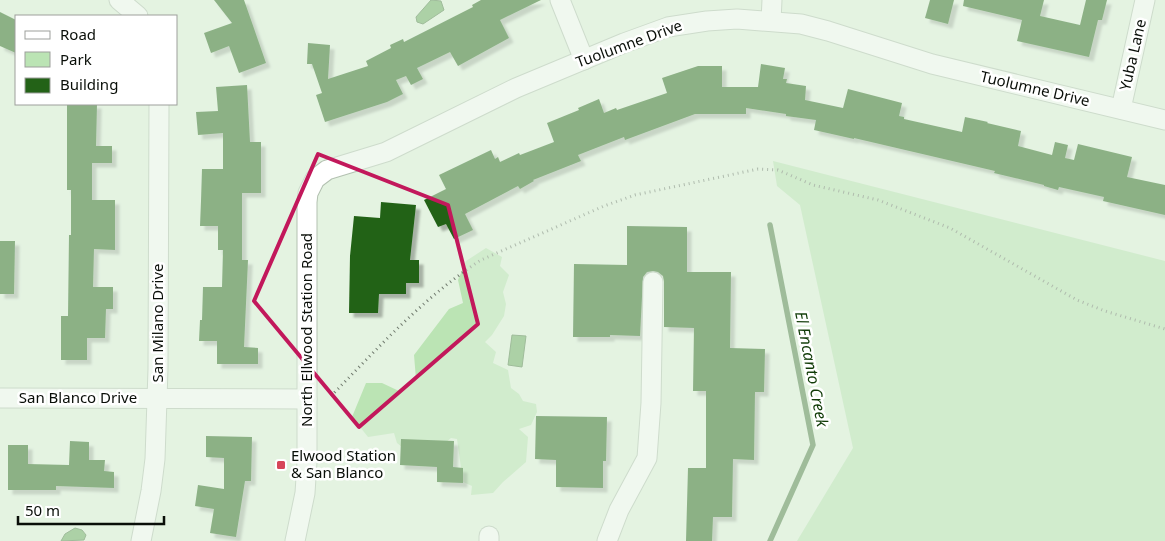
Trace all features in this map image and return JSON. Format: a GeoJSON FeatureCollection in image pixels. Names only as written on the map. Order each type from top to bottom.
{"type":"FeatureCollection","features":[{"type":"Feature","properties":{"kind":"street"},"geometry":{"type":"LineString","coordinates":[[119,0],[137,15]]}},
{"type":"Feature","properties":{"kind":"street"},"geometry":{"type":"LineString","coordinates":[[560,0],[584,60]]}},
{"type":"Feature","properties":{"kind":"street"},"geometry":{"type":"LineString","coordinates":[[771,21],[772,0]]}},
{"type":"Feature","properties":{"kind":"street","name":"Yuba Lane"},"geometry":{"type":"LineString","coordinates":[[1121,109],[1146,0]]}},
{"type":"Feature","properties":{"kind":"street","name":"Tuolumne Drive"},"geometry":{"type":"LineString","coordinates":[[315,180],[327,170],[386,152],[516,88],[646,35],[687,23],[736,19],[801,24],[932,64],[1165,120]]}},
{"type":"Feature","properties":{"kind":"street","name":"San Milano Drive"},"geometry":{"type":"LineString","coordinates":[[141,541],[154,471],[157,398],[159,105]]}},
{"type":"Feature","properties":{"kind":"street","name":"North Ellwood Station Road"},"geometry":{"type":"LineString","coordinates":[[295,541],[305,493],[307,462],[307,213],[308,193],[315,180]]}},
{"type":"Feature","properties":{"kind":"street"},"geometry":{"type":"LineString","coordinates":[[607,541],[619,510],[647,458],[651,403],[653,282]]}},
{"type":"Feature","properties":{"kind":"street","name":"San Blanco Drive"},"geometry":{"type":"LineString","coordinates":[[0,398],[307,399]]}},
{"type":"Feature","properties":{"kind":"path"},"geometry":{"type":"LineString","coordinates":[[332,396],[411,317],[462,272],[481,260],[604,206],[635,195],[758,169],[778,170],[813,185],[878,200],[941,224],[1077,300],[1105,312],[1165,329]]}},
{"type":"Feature","properties":{"kind":"highlighted area"},"geometry":{"type":"Polygon","coordinates":[[[318,154],[448,205],[478,324],[359,427],[254,301],[318,154]]]}},
{"type":"Feature","properties":{"kind":"green space"},"geometry":{"type":"Polygon","coordinates":[[[773,161],[1165,261],[1165,541],[797,541],[853,448],[800,205],[777,186],[773,161]]]}},
{"type":"Feature","properties":{"kind":"green space"},"geometry":{"type":"Polygon","coordinates":[[[486,248],[502,257],[500,266],[509,275],[503,292],[506,304],[504,316],[492,335],[485,342],[496,352],[493,363],[508,370],[511,388],[519,394],[523,401],[536,404],[537,412],[531,425],[519,429],[528,437],[526,462],[493,493],[471,495],[472,486],[463,482],[457,439],[451,438],[439,448],[407,451],[397,443],[394,433],[368,437],[352,417],[366,383],[382,383],[399,391],[416,379],[414,355],[449,309],[463,303],[458,280],[466,261],[486,248]]]}},
{"type":"Feature","properties":{"kind":"shaded area"},"geometry":{"type":"Polygon","coordinates":[[[431,0],[441,1],[444,10],[423,24],[417,22],[416,17],[431,0]]]}},
{"type":"Feature","properties":{"kind":"shaded area"},"geometry":{"type":"Polygon","coordinates":[[[512,335],[526,336],[522,367],[508,365],[512,335]]]}},
{"type":"Feature","properties":{"kind":"shaded area"},"geometry":{"type":"Polygon","coordinates":[[[75,528],[82,530],[86,535],[84,540],[61,541],[65,534],[75,528]]]}},
{"type":"Feature","properties":{"kind":"building"},"geometry":{"type":"Polygon","coordinates":[[[214,0],[244,0],[266,63],[239,73],[229,46],[211,53],[204,33],[232,23],[214,0]]]}},
{"type":"Feature","properties":{"kind":"building"},"geometry":{"type":"Polygon","coordinates":[[[481,0],[541,0],[500,20],[509,38],[458,66],[450,52],[417,68],[423,79],[411,85],[406,76],[396,80],[403,94],[387,102],[325,122],[316,95],[322,93],[312,64],[307,64],[308,43],[330,45],[328,79],[368,66],[366,61],[391,48],[390,45],[403,39],[404,42],[473,7],[472,5],[481,0]]]}},
{"type":"Feature","properties":{"kind":"building"},"geometry":{"type":"Polygon","coordinates":[[[930,0],[954,0],[948,24],[925,18],[930,0]]]}},
{"type":"Feature","properties":{"kind":"building"},"geometry":{"type":"Polygon","coordinates":[[[964,0],[1044,0],[1040,16],[1080,25],[1086,0],[1107,0],[1102,20],[1098,20],[1089,57],[1017,41],[1022,20],[963,6],[964,0]]]}},
{"type":"Feature","properties":{"kind":"building"},"geometry":{"type":"Polygon","coordinates":[[[0,12],[15,20],[15,53],[0,46],[0,12]]]}},
{"type":"Feature","properties":{"kind":"building"},"geometry":{"type":"Polygon","coordinates":[[[761,64],[785,68],[783,79],[787,79],[786,83],[806,86],[805,100],[843,108],[848,89],[902,103],[899,116],[904,117],[904,119],[962,132],[965,117],[1021,131],[1018,146],[1052,155],[1055,142],[1068,145],[1065,158],[1074,160],[1078,144],[1132,157],[1127,177],[1165,185],[1165,215],[1103,201],[1104,197],[1059,187],[1058,190],[994,173],[995,171],[814,130],[816,120],[746,108],[746,114],[695,114],[625,140],[624,137],[578,155],[581,161],[533,180],[520,189],[518,186],[465,214],[473,230],[454,239],[446,224],[438,227],[424,200],[446,189],[439,175],[491,150],[495,159],[498,157],[500,162],[519,153],[520,155],[554,142],[547,123],[579,110],[578,108],[599,99],[604,113],[616,108],[617,110],[667,93],[662,78],[698,66],[722,66],[722,87],[758,87],[761,64]]]}},
{"type":"Feature","properties":{"kind":"building"},"geometry":{"type":"Polygon","coordinates":[[[247,85],[250,142],[261,142],[261,193],[242,193],[242,260],[248,260],[244,347],[258,348],[258,364],[217,364],[217,341],[199,341],[200,320],[202,320],[203,287],[222,287],[223,250],[218,250],[218,226],[200,226],[202,169],[223,169],[223,133],[198,135],[196,112],[218,111],[216,87],[247,85]]]}},
{"type":"Feature","properties":{"kind":"building"},"geometry":{"type":"Polygon","coordinates":[[[67,105],[97,105],[96,146],[112,146],[112,163],[92,163],[92,200],[115,200],[115,250],[94,249],[93,287],[113,287],[113,309],[106,309],[105,338],[87,338],[87,360],[61,360],[61,316],[68,316],[69,235],[71,235],[71,190],[67,190],[67,105]]]}},
{"type":"Feature","properties":{"kind":"building"},"geometry":{"type":"Polygon","coordinates":[[[381,202],[416,205],[410,260],[419,260],[419,283],[406,283],[406,294],[379,294],[378,313],[349,313],[350,256],[354,216],[380,218],[381,202]]]}},
{"type":"Feature","properties":{"kind":"building"},"geometry":{"type":"Polygon","coordinates":[[[627,226],[687,227],[687,272],[731,272],[730,348],[765,349],[764,392],[755,392],[754,460],[733,459],[732,517],[713,517],[712,541],[686,541],[688,468],[706,468],[706,391],[693,391],[694,328],[664,327],[663,276],[653,271],[647,272],[643,277],[640,336],[573,337],[574,264],[627,265],[627,226]]]}},
{"type":"Feature","properties":{"kind":"building"},"geometry":{"type":"Polygon","coordinates":[[[0,241],[15,241],[14,294],[0,294],[0,241]]]}},
{"type":"Feature","properties":{"kind":"building"},"geometry":{"type":"Polygon","coordinates":[[[536,416],[607,417],[606,461],[603,461],[603,488],[556,487],[556,460],[535,459],[536,416]]]}},
{"type":"Feature","properties":{"kind":"building"},"geometry":{"type":"Polygon","coordinates":[[[206,436],[252,437],[251,481],[245,481],[236,537],[210,533],[214,509],[195,506],[198,485],[224,489],[224,458],[206,457],[206,436]]]}},
{"type":"Feature","properties":{"kind":"building"},"geometry":{"type":"Polygon","coordinates":[[[401,439],[454,441],[453,467],[463,468],[463,483],[437,482],[437,467],[400,465],[401,439]]]}},
{"type":"Feature","properties":{"kind":"building"},"geometry":{"type":"Polygon","coordinates":[[[70,441],[89,442],[89,460],[105,460],[104,471],[114,472],[114,488],[56,486],[56,490],[8,490],[8,445],[28,445],[28,464],[69,465],[70,441]]]}},
{"type":"Feature","properties":{"kind":"waterway","name":"El Encanto Creek"},"geometry":{"type":"LineString","coordinates":[[770,225],[813,445],[770,541]]}},
{"type":"Feature","properties":{"kind":"place","name":"Elwood Station & San Blanco"},"geometry":{"type":"Point","coordinates":[281,465]}}]}
